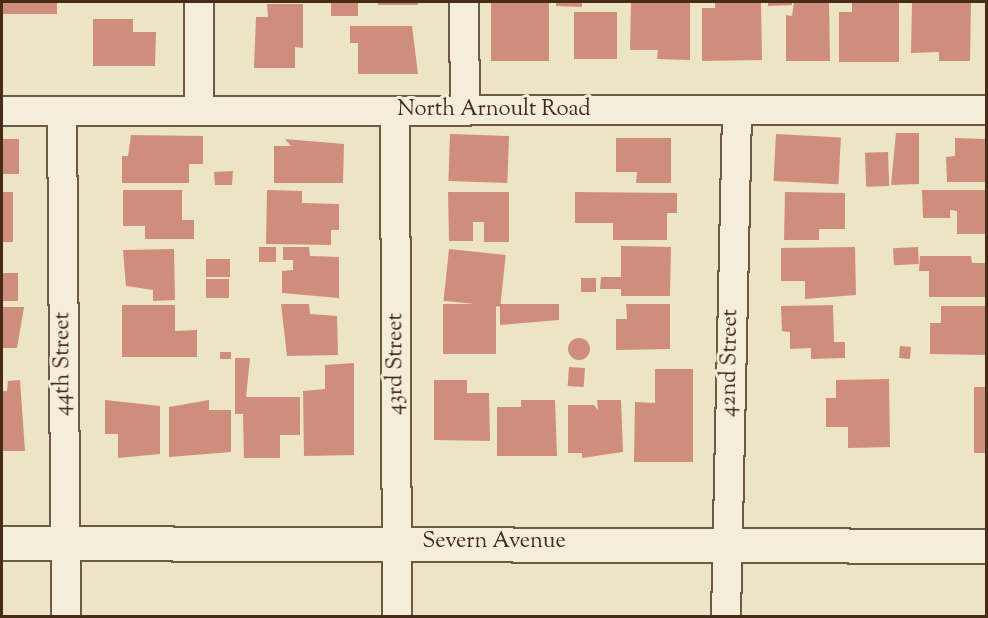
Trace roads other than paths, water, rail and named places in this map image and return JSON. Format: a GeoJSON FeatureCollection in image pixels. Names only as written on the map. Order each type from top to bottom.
{"type":"FeatureCollection","features":[{"type":"Feature","properties":{"kind":"street"},"geometry":{"type":"LineString","coordinates":[[199,2],[199,110]]}},
{"type":"Feature","properties":{"kind":"street"},"geometry":{"type":"LineString","coordinates":[[464,2],[465,111]]}},
{"type":"Feature","properties":{"kind":"street","name":"42nd Street"},"geometry":{"type":"LineString","coordinates":[[726,616],[737,110]]}},
{"type":"Feature","properties":{"kind":"street","name":"North Arnoult Road"},"geometry":{"type":"LineString","coordinates":[[2,111],[987,110]]}},
{"type":"Feature","properties":{"kind":"street","name":"44th Street"},"geometry":{"type":"LineString","coordinates":[[62,111],[66,616]]}},
{"type":"Feature","properties":{"kind":"street","name":"43rd Street"},"geometry":{"type":"LineString","coordinates":[[395,111],[397,616]]}},
{"type":"Feature","properties":{"kind":"street","name":"Severn Avenue"},"geometry":{"type":"LineString","coordinates":[[2,543],[398,542],[987,546]]}}]}
